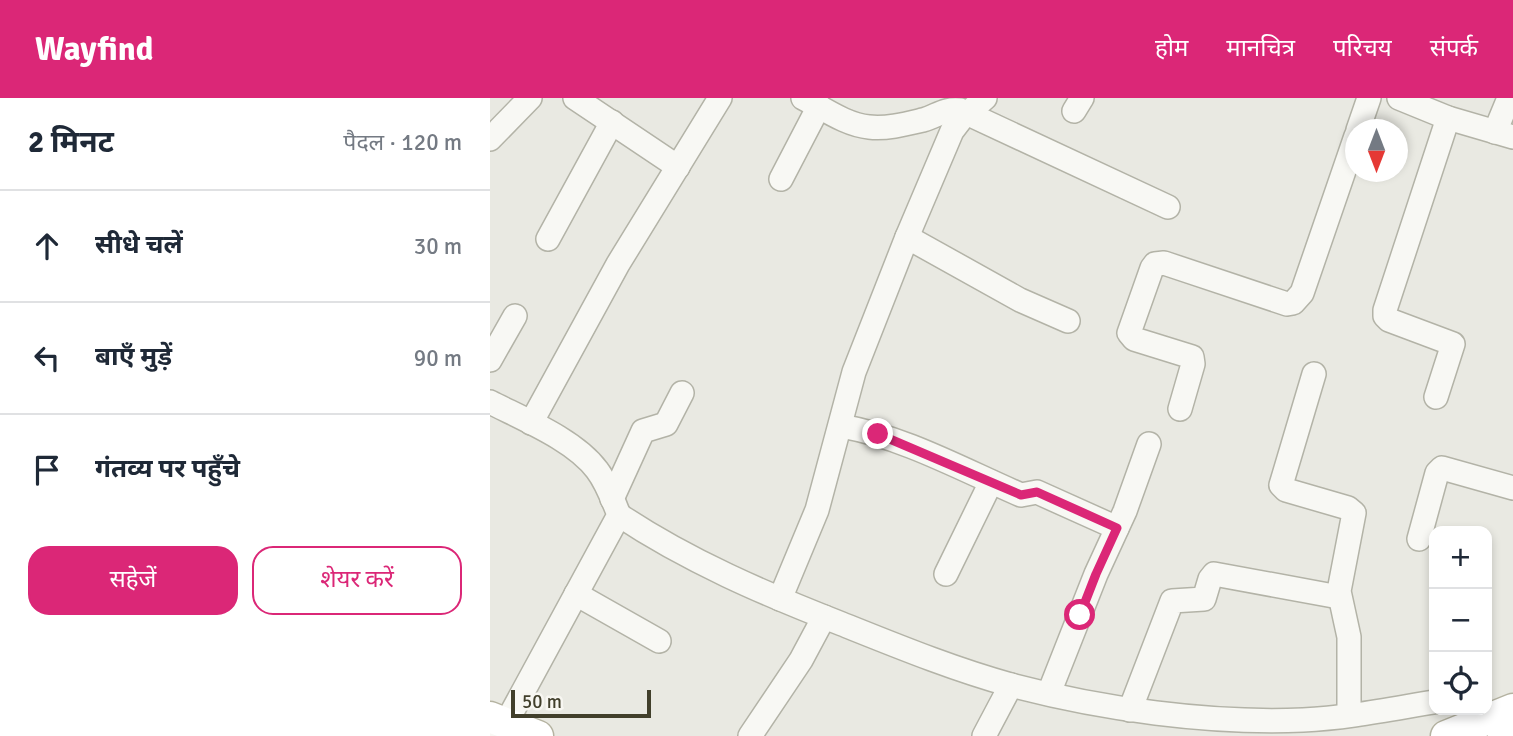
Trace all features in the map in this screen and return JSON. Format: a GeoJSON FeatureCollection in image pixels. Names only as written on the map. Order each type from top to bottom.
{"type":"FeatureCollection","features":[{"type":"Feature","properties":{"kind":"main road"},"geometry":{"type":"LineString","coordinates":[[1446,736],[1513,709]]}},
{"type":"Feature","properties":{"kind":"main road"},"geometry":{"type":"LineString","coordinates":[[498,725],[538,736]]}},
{"type":"Feature","properties":{"kind":"main road"},"geometry":{"type":"LineString","coordinates":[[1503,736],[1513,732]]}},
{"type":"Feature","properties":{"kind":"street"},"geometry":{"type":"LineString","coordinates":[[490,139],[530,98]]}},
{"type":"Feature","properties":{"kind":"street"},"geometry":{"type":"LineString","coordinates":[[575,98],[678,167]]}},
{"type":"Feature","properties":{"kind":"street"},"geometry":{"type":"LineString","coordinates":[[531,423],[618,264],[720,98]]}},
{"type":"Feature","properties":{"kind":"street"},"geometry":{"type":"LineString","coordinates":[[1361,119],[1368,98]]}},
{"type":"Feature","properties":{"kind":"street"},"geometry":{"type":"LineString","coordinates":[[1399,98],[1448,118],[1504,134],[1509,98]]}},
{"type":"Feature","properties":{"kind":"street"},"geometry":{"type":"LineString","coordinates":[[781,179],[811,102],[855,124],[868,127],[899,125],[927,119],[950,109],[976,105],[1168,207]]}},
{"type":"Feature","properties":{"kind":"street"},"geometry":{"type":"LineString","coordinates":[[780,599],[817,510],[854,372],[907,237],[952,131],[976,105]]}},
{"type":"Feature","properties":{"kind":"street"},"geometry":{"type":"LineString","coordinates":[[1436,397],[1453,344],[1389,320],[1385,316],[1385,310],[1448,118]]}},
{"type":"Feature","properties":{"kind":"street"},"geometry":{"type":"LineString","coordinates":[[548,239],[612,122]]}},
{"type":"Feature","properties":{"kind":"street"},"geometry":{"type":"LineString","coordinates":[[1180,409],[1193,364],[1192,357],[1134,339],[1129,333],[1152,268],[1156,264],[1164,263],[1287,304],[1293,303],[1302,293],[1345,168]]}},
{"type":"Feature","properties":{"kind":"street"},"geometry":{"type":"LineString","coordinates":[[907,237],[1000,289],[1068,321]]}},
{"type":"Feature","properties":{"kind":"street"},"geometry":{"type":"LineString","coordinates":[[490,360],[515,316]]}},
{"type":"Feature","properties":{"kind":"street"},"geometry":{"type":"LineString","coordinates":[[1314,374],[1281,483],[1286,490],[1348,508],[1354,513],[1339,582],[1339,597],[1346,616],[1349,637],[1349,715]]}},
{"type":"Feature","properties":{"kind":"street"},"geometry":{"type":"LineString","coordinates":[[498,725],[576,594],[616,507],[643,430],[666,424],[682,393]]}},
{"type":"Feature","properties":{"kind":"street"},"geometry":{"type":"LineString","coordinates":[[490,401],[587,458],[599,472],[616,507],[658,541],[824,617],[903,648],[1011,685],[1130,710],[1251,719],[1303,720],[1429,703]]}},
{"type":"Feature","properties":{"kind":"street"},"geometry":{"type":"LineString","coordinates":[[841,426],[897,440],[1021,495],[1037,492],[1117,528]]}},
{"type":"Feature","properties":{"kind":"street"},"geometry":{"type":"LineString","coordinates":[[1049,693],[1149,444]]}},
{"type":"Feature","properties":{"kind":"street"},"geometry":{"type":"LineString","coordinates":[[1419,539],[1437,473],[1441,468],[1513,488]]}},
{"type":"Feature","properties":{"kind":"street"},"geometry":{"type":"LineString","coordinates":[[946,574],[991,482]]}},
{"type":"Feature","properties":{"kind":"street"},"geometry":{"type":"LineString","coordinates":[[1130,710],[1172,601],[1204,599],[1214,574],[1339,597]]}},
{"type":"Feature","properties":{"kind":"street"},"geometry":{"type":"LineString","coordinates":[[576,594],[659,641]]}},
{"type":"Feature","properties":{"kind":"street"},"geometry":{"type":"LineString","coordinates":[[750,736],[801,660],[824,617]]}},
{"type":"Feature","properties":{"kind":"street"},"geometry":{"type":"LineString","coordinates":[[984,736],[1011,685]]}},
{"type":"Feature","properties":{"kind":"street"},"geometry":{"type":"LineString","coordinates":[[1492,703],[1513,709]]}},
{"type":"Feature","properties":{"kind":"route"},"geometry":{"type":"LineString","coordinates":[[878,434],[1021,495],[1037,492],[1117,528],[1080,615]]}}]}
